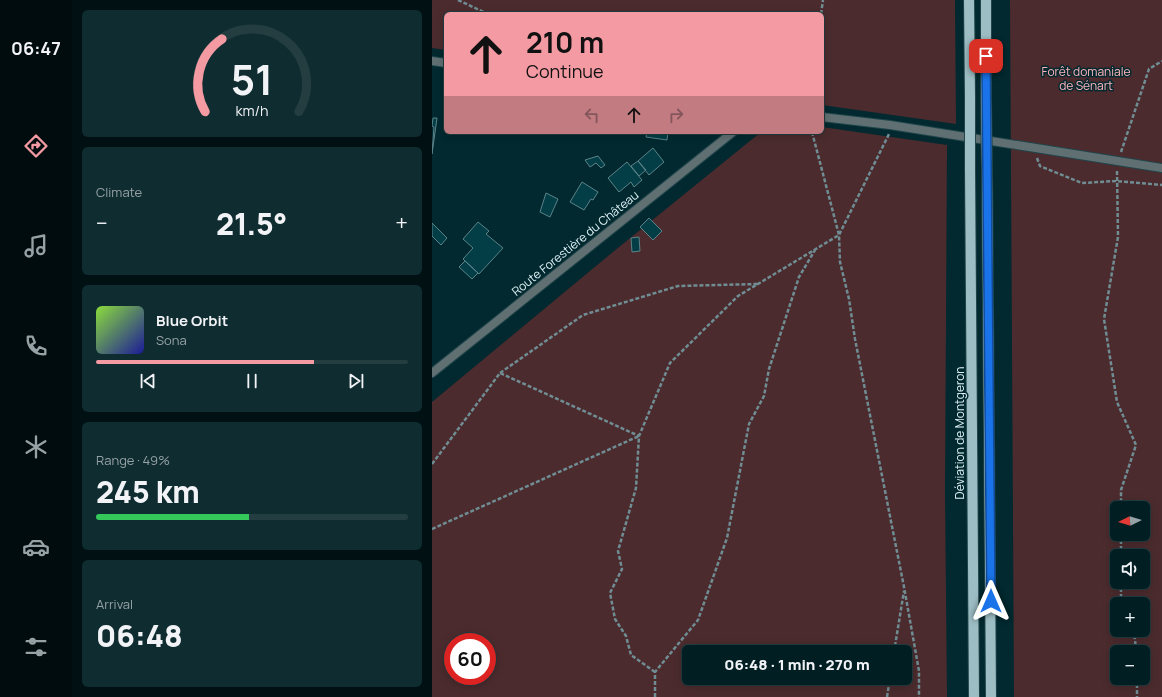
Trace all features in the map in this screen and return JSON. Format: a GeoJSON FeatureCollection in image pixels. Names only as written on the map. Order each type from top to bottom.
{"type":"FeatureCollection","features":[{"type":"Feature","properties":{"kind":"main road","name":"Déviation de Montgeron"},"geometry":{"type":"LineString","coordinates":[[970,0],[974,697]]}},
{"type":"Feature","properties":{"kind":"main road"},"geometry":{"type":"LineString","coordinates":[[986,0],[991,697]]}},
{"type":"Feature","properties":{"kind":"street"},"geometry":{"type":"LineString","coordinates":[[432,61],[444,63]]}},
{"type":"Feature","properties":{"kind":"street"},"geometry":{"type":"LineString","coordinates":[[824,117],[1162,168]]}},
{"type":"Feature","properties":{"kind":"street","name":"Route Forestière du Château"},"geometry":{"type":"LineString","coordinates":[[432,373],[731,134]]}},
{"type":"Feature","properties":{"kind":"path"},"geometry":{"type":"LineString","coordinates":[[458,0],[484,12]]}},
{"type":"Feature","properties":{"kind":"path"},"geometry":{"type":"LineString","coordinates":[[821,12],[823,0]]}},
{"type":"Feature","properties":{"kind":"path"},"geometry":{"type":"LineString","coordinates":[[1121,501],[1121,490],[1136,446],[1116,402],[1104,319],[1118,237],[1116,181],[1118,162],[1149,69],[1162,60]]}},
{"type":"Feature","properties":{"kind":"path"},"geometry":{"type":"LineString","coordinates":[[656,672],[631,654],[626,636],[615,619],[610,593],[622,569],[618,551],[636,488],[639,436],[670,364],[738,296],[839,235],[890,132],[890,126]]}},
{"type":"Feature","properties":{"kind":"path"},"geometry":{"type":"LineString","coordinates":[[813,134],[839,235],[840,262],[849,299],[855,339],[919,672],[919,697]]}},
{"type":"Feature","properties":{"kind":"path"},"geometry":{"type":"LineString","coordinates":[[1035,154],[1040,166],[1082,183],[1116,181],[1162,185]]}},
{"type":"Feature","properties":{"kind":"path"},"geometry":{"type":"LineString","coordinates":[[655,697],[656,672],[698,620],[727,538],[749,424],[764,396],[769,369],[799,277],[815,249]]}},
{"type":"Feature","properties":{"kind":"path"},"geometry":{"type":"LineString","coordinates":[[432,464],[500,374],[583,315],[678,286],[758,284]]}},
{"type":"Feature","properties":{"kind":"path"},"geometry":{"type":"LineString","coordinates":[[500,374],[639,436]]}},
{"type":"Feature","properties":{"kind":"path"},"geometry":{"type":"LineString","coordinates":[[432,529],[639,436]]}},
{"type":"Feature","properties":{"kind":"path"},"geometry":{"type":"LineString","coordinates":[[895,645],[904,588]]}},
{"type":"Feature","properties":{"kind":"path"},"geometry":{"type":"LineString","coordinates":[[887,697],[889,685]]}},
{"type":"Feature","properties":{"kind":"path"},"geometry":{"type":"LineString","coordinates":[[1137,685],[1137,697]]}},
{"type":"Feature","properties":{"kind":"green space"},"geometry":{"type":"Polygon","coordinates":[[[432,0],[955,0],[956,124],[824,105],[824,12],[444,12],[444,50],[432,48],[432,0]]]}},
{"type":"Feature","properties":{"kind":"green space","name":"Forêt domaniale de Sénart"},"geometry":{"type":"Polygon","coordinates":[[[1010,0],[1162,0],[1162,697],[1014,697],[1010,0]]]}},
{"type":"Feature","properties":{"kind":"green space"},"geometry":{"type":"Polygon","coordinates":[[[824,127],[947,145],[945,491],[947,697],[432,697],[432,402],[759,134],[824,134],[824,127]]]}},
{"type":"Feature","properties":{"kind":"building"},"geometry":{"type":"Polygon","coordinates":[[[433,118],[437,118],[432,154],[434,127],[432,126],[433,118]]]}},
{"type":"Feature","properties":{"kind":"building"},"geometry":{"type":"Polygon","coordinates":[[[647,134],[668,134],[667,140],[646,137],[647,134]]]}},
{"type":"Feature","properties":{"kind":"building"},"geometry":{"type":"Polygon","coordinates":[[[653,148],[664,162],[649,175],[638,161],[653,148]]]}},
{"type":"Feature","properties":{"kind":"building"},"geometry":{"type":"Polygon","coordinates":[[[598,156],[605,165],[601,168],[596,163],[590,167],[585,160],[598,156]]]}},
{"type":"Feature","properties":{"kind":"building"},"geometry":{"type":"Polygon","coordinates":[[[638,161],[646,170],[639,176],[631,166],[638,161]]]}},
{"type":"Feature","properties":{"kind":"building"},"geometry":{"type":"Polygon","coordinates":[[[627,162],[642,180],[634,187],[631,182],[619,192],[608,178],[627,162]]]}},
{"type":"Feature","properties":{"kind":"building"},"geometry":{"type":"Polygon","coordinates":[[[582,182],[598,192],[593,200],[591,199],[584,210],[570,202],[582,182]]]}},
{"type":"Feature","properties":{"kind":"building"},"geometry":{"type":"Polygon","coordinates":[[[546,193],[558,199],[550,217],[540,212],[546,193]]]}},
{"type":"Feature","properties":{"kind":"building"},"geometry":{"type":"Polygon","coordinates":[[[649,218],[662,231],[653,240],[640,227],[649,218]]]}},
{"type":"Feature","properties":{"kind":"building"},"geometry":{"type":"Polygon","coordinates":[[[478,222],[489,231],[486,234],[503,248],[479,274],[463,259],[473,248],[463,239],[478,222]]]}},
{"type":"Feature","properties":{"kind":"building"},"geometry":{"type":"Polygon","coordinates":[[[432,223],[447,238],[441,245],[432,236],[432,223]]]}},
{"type":"Feature","properties":{"kind":"building"},"geometry":{"type":"Polygon","coordinates":[[[639,237],[640,251],[632,252],[631,238],[639,237]]]}},
{"type":"Feature","properties":{"kind":"building"},"geometry":{"type":"Polygon","coordinates":[[[465,261],[478,273],[472,279],[459,267],[465,261]]]}},
{"type":"Feature","properties":{"kind":"route"},"geometry":{"type":"LineString","coordinates":[[986,56],[991,601]]}}]}
